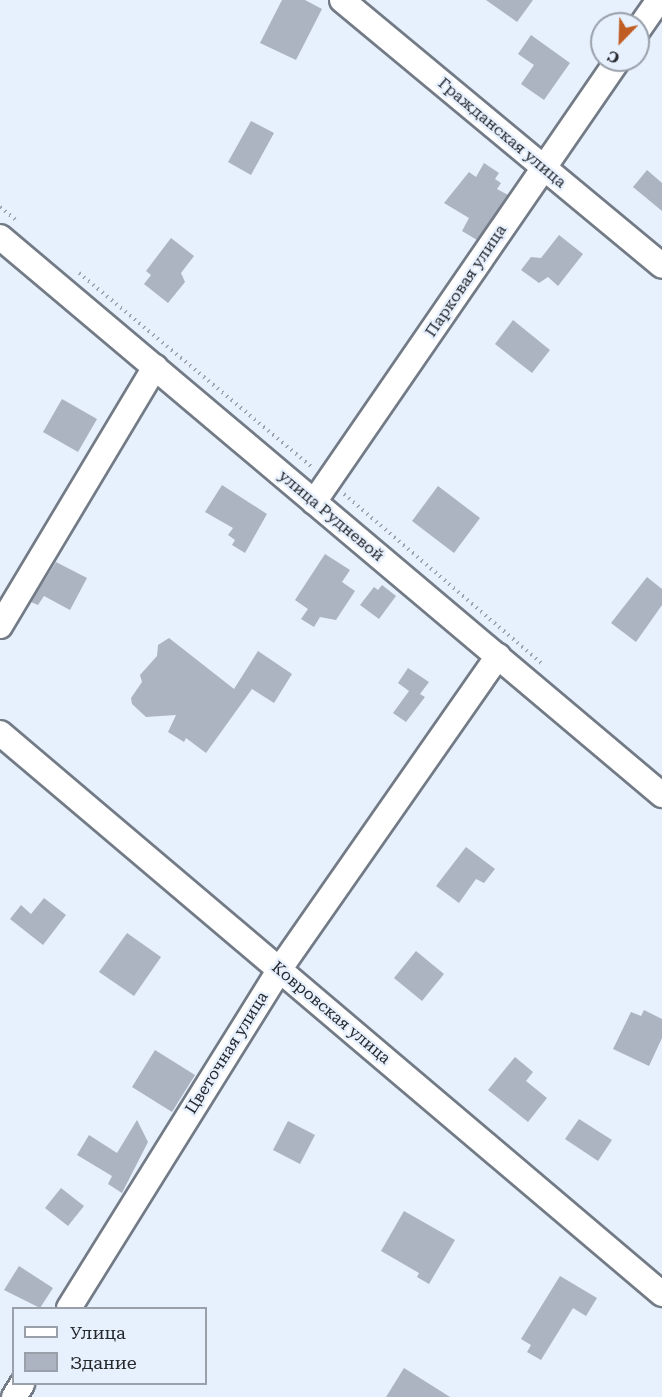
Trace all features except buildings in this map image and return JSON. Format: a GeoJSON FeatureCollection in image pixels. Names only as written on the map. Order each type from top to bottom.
{"type":"FeatureCollection","features":[{"type":"Feature","properties":{"kind":"street","name":"Гражданская улица"},"geometry":{"type":"LineString","coordinates":[[342,0],[662,266]]}},
{"type":"Feature","properties":{"kind":"street"},"geometry":{"type":"LineString","coordinates":[[650,13],[659,0]]}},
{"type":"Feature","properties":{"kind":"street","name":"Парковая улица"},"geometry":{"type":"LineString","coordinates":[[314,502],[610,72]]}},
{"type":"Feature","properties":{"kind":"street","name":"улица Рудневой"},"geometry":{"type":"LineString","coordinates":[[9,230],[154,367],[662,795]]}},
{"type":"Feature","properties":{"kind":"street"},"geometry":{"type":"LineString","coordinates":[[0,626],[154,367]]}},
{"type":"Feature","properties":{"kind":"street","name":"Цветочная улица"},"geometry":{"type":"LineString","coordinates":[[70,1307],[279,970],[498,656]]}},
{"type":"Feature","properties":{"kind":"street","name":"Ковровская улица"},"geometry":{"type":"LineString","coordinates":[[0,733],[662,1294]]}},
{"type":"Feature","properties":{"kind":"path"},"geometry":{"type":"LineString","coordinates":[[0,207],[9,230]]}},
{"type":"Feature","properties":{"kind":"path"},"geometry":{"type":"LineString","coordinates":[[73,268],[329,481],[545,666]]}}]}
